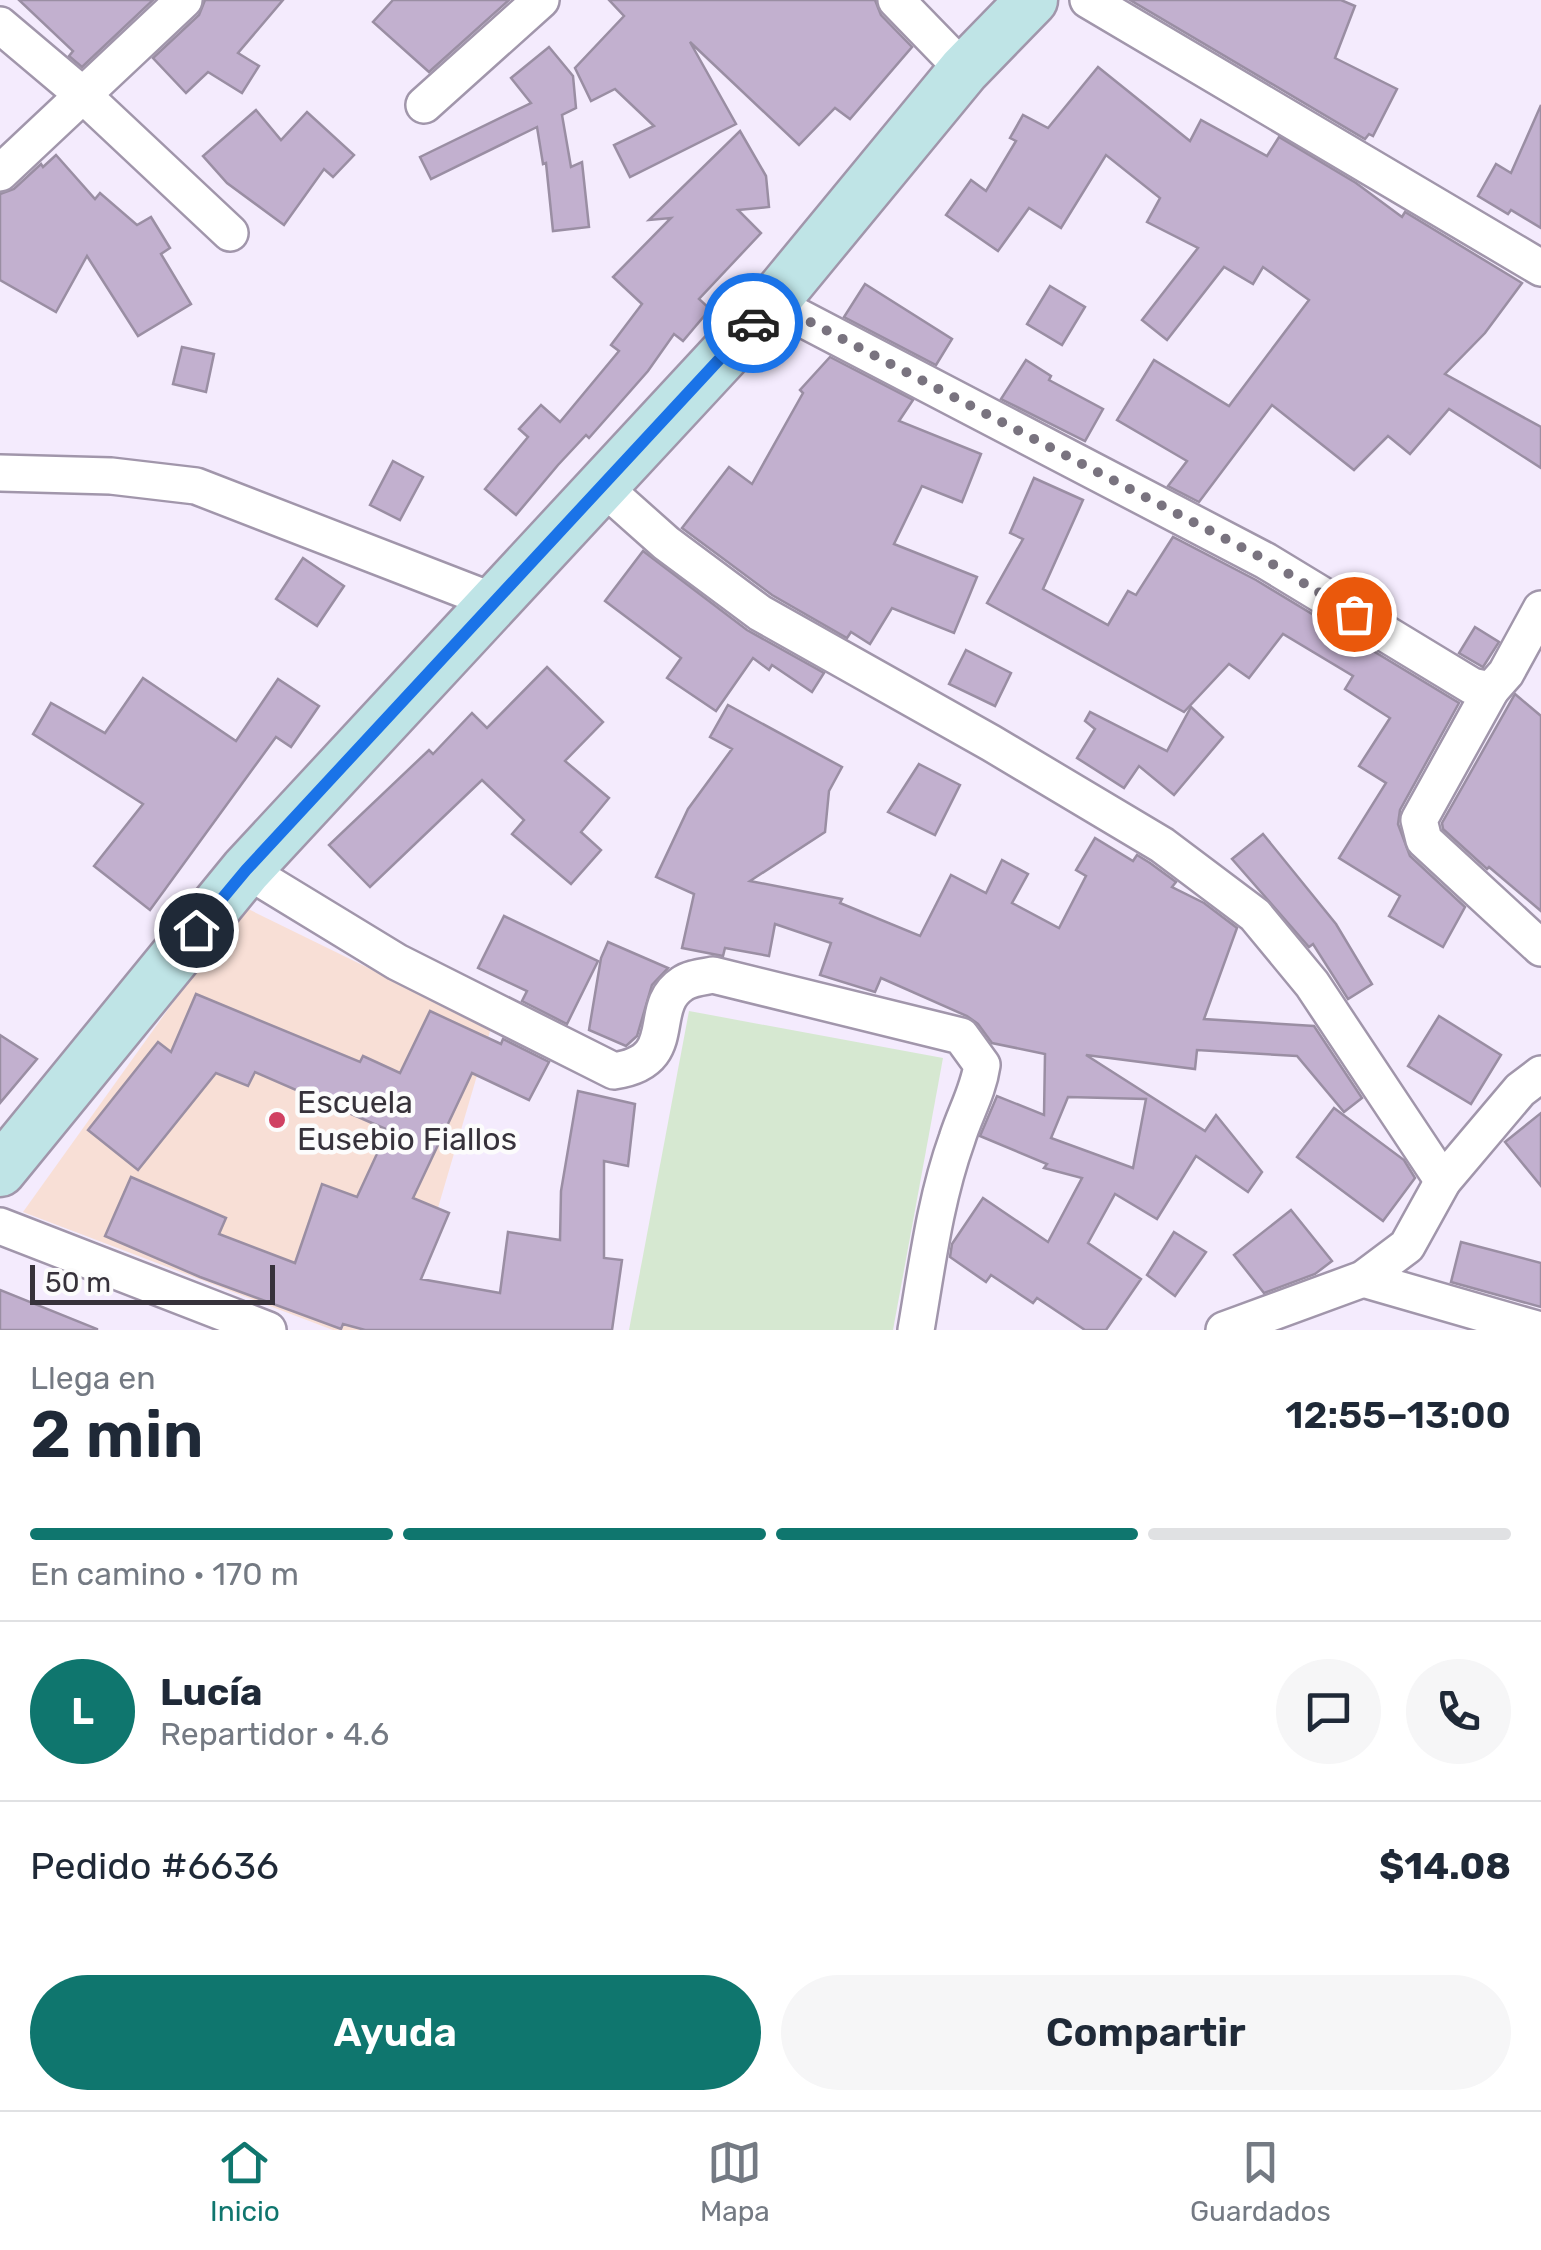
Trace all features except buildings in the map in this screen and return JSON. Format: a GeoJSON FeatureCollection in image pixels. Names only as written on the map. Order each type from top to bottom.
{"type":"FeatureCollection","features":[{"type":"Feature","properties":{"kind":"main road"},"geometry":{"type":"LineString","coordinates":[[0,1170],[246,870],[772,302],[964,70],[1032,0]]}},
{"type":"Feature","properties":{"kind":"street"},"geometry":{"type":"LineString","coordinates":[[0,173],[184,0]]}},
{"type":"Feature","properties":{"kind":"street"},"geometry":{"type":"LineString","coordinates":[[424,105],[540,0]]}},
{"type":"Feature","properties":{"kind":"street"},"geometry":{"type":"LineString","coordinates":[[896,0],[964,70]]}},
{"type":"Feature","properties":{"kind":"street"},"geometry":{"type":"LineString","coordinates":[[1088,0],[1541,267]]}},
{"type":"Feature","properties":{"kind":"street"},"geometry":{"type":"LineString","coordinates":[[0,25],[84,96],[230,233]]}},
{"type":"Feature","properties":{"kind":"street"},"geometry":{"type":"LineString","coordinates":[[772,302],[1266,560],[1472,686],[1491,690]]}},
{"type":"Feature","properties":{"kind":"street"},"geometry":{"type":"LineString","coordinates":[[0,473],[111,476],[196,486],[493,601]]}},
{"type":"Feature","properties":{"kind":"street"},"geometry":{"type":"LineString","coordinates":[[602,486],[666,543],[760,613],[1162,845],[1255,914],[1312,984],[1443,1181]]}},
{"type":"Feature","properties":{"kind":"street"},"geometry":{"type":"LineString","coordinates":[[1541,609],[1419,820],[1424,840],[1541,948]]}},
{"type":"Feature","properties":{"kind":"street"},"geometry":{"type":"LineString","coordinates":[[246,870],[397,962],[614,1071],[636,1068],[654,1051],[671,993],[685,981],[713,975],[962,1036],[982,1065],[981,1075],[957,1138],[936,1216],[916,1330]]}},
{"type":"Feature","properties":{"kind":"street"},"geometry":{"type":"LineString","coordinates":[[1224,1330],[1363,1279],[1406,1246],[1443,1181],[1520,1090],[1541,1074]]}},
{"type":"Feature","properties":{"kind":"street"},"geometry":{"type":"LineString","coordinates":[[0,1226],[268,1330]]}},
{"type":"Feature","properties":{"kind":"street"},"geometry":{"type":"LineString","coordinates":[[1363,1279],[1540,1330]]}},
{"type":"Feature","properties":{"kind":"shaded area","name":"Escuela Eusebio Fiallos"},"geometry":{"type":"Polygon","coordinates":[[[242,906],[491,1028],[402,1330],[333,1330],[23,1212],[242,906]]]}},
{"type":"Feature","properties":{"kind":"green space"},"geometry":{"type":"Polygon","coordinates":[[[689,1011],[943,1058],[893,1330],[629,1330],[689,1011]]]}},
{"type":"Feature","properties":{"kind":"way so far"},"geometry":{"type":"LineString","coordinates":[[753,323],[772,302],[1266,560],[1354,614]]}},
{"type":"Feature","properties":{"kind":"place","name":"Escuela Eusebio Fiallos"},"geometry":{"type":"Point","coordinates":[277,1120]}},
{"type":"Feature","properties":{"kind":"route"},"geometry":{"type":"LineString","coordinates":[[196,930],[246,870],[753,323]]}}]}
